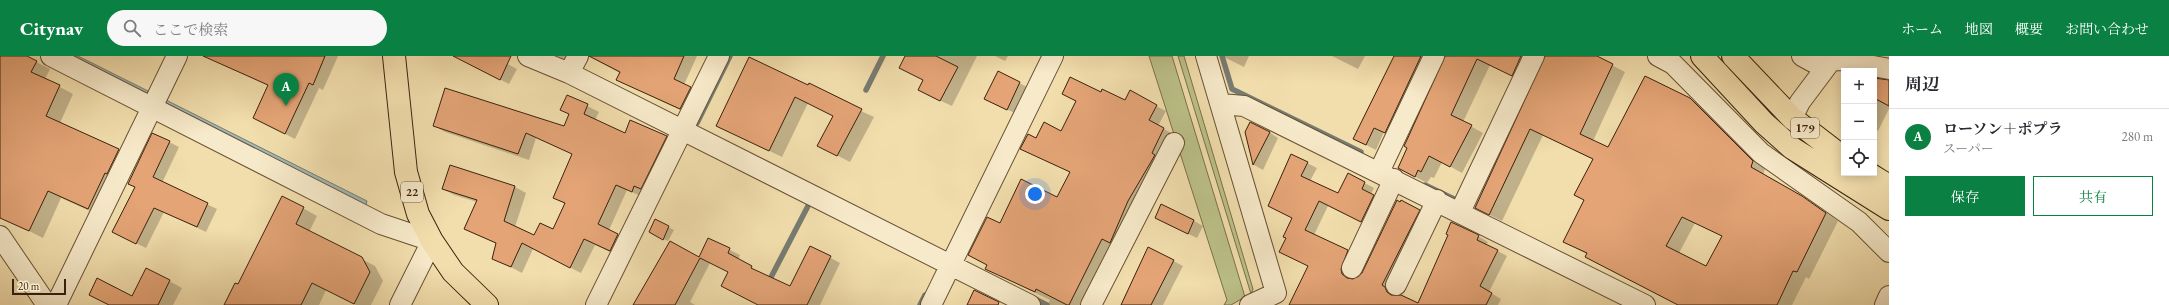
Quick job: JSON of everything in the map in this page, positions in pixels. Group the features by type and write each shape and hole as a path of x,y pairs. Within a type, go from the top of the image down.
{"main road":[{"name":"22","path":"394,56 406,172 418,214 432,241 453,272 487,305"},
{"name":"179","path":"1702,56 1764,123 1792,148 1889,209"},
{"name":"179","path":"1733,56 1792,118 1841,156"},
{"path":"1873,176 1889,186"}],"street":[{"path":"51,56 152,106 381,224 432,241 400,305"},
{"path":"56,305 177,56"},
{"path":"528,56 573,64 683,131 1030,305"},
{"path":"596,305 719,56"},
{"path":"931,305 1053,56"},
{"path":"1206,56 1278,299 1250,305"},
{"path":"1352,268 1386,176 1434,56"},
{"path":"1460,212 1534,56"},
{"path":"1658,56 1673,64 1761,153 1859,222 1889,252"},
{"path":"1802,56 1813,62 1830,62 1841,60 1889,69"},
{"path":"1792,118 1800,102 1830,62"},
{"path":"1221,104 1244,106 1437,200 1645,305"},
{"path":"1091,305 1174,143"},
{"path":"1396,285 1437,200"},
{"path":"0,236 47,305"},
{"path":"1885,305 1889,296"}],"green space":[{"path":"1149,56 1172,56 1245,297 1231,305 1224,305 1227,300"},
{"path":"1178,56 1184,56 1253,289 1251,294"}],"water":[{"path":"69,56 78,56 148,91 147,94"},
{"path":"166,100 367,201 366,205 164,104"}],"building":[{"path":"0,56 27,56 37,61 31,72 60,85 46,116 119,149 107,174 105,173 88,209 48,191 29,231 0,218"},
{"path":"203,56 325,56 313,85 309,83 285,134 253,118 268,85"},
{"path":"453,56 511,56 500,80"},
{"path":"589,56 684,56 674,79 691,87 680,109 616,80 620,72"},
{"path":"905,56 936,56 958,67 940,101 918,90 923,80 899,68"},
{"path":"1394,56 1421,56 1385,133 1374,128 1366,145 1353,139"},
{"path":"1445,56 1521,56 1512,76 1477,59 1451,115 1472,125 1450,167 1429,156 1421,172 1418,170 1415,177 1398,168 1407,148 1404,146"},
{"path":"1545,56 1597,56 1613,64 1580,134 1608,147 1645,76 1690,98 1753,161 1751,167 1802,196 1826,213 1797,272 1793,271 1777,305 1678,305 1585,257 1587,253 1563,242 1584,200 1574,195 1593,159 1530,129 1489,215 1475,208","holes":["1682,217 1722,236 1706,266 1666,246"]},
{"path":"749,57 808,85 809,83 862,109 837,156 817,146 833,116 795,97 769,151 716,126"},
{"path":"998,71 1020,82 1007,110 984,99"},
{"path":"1070,77 1101,92 1102,89 1125,100 1130,90 1157,105 1149,120 1164,128 1152,153 1155,155 1128,201 1110,243 1102,239 1069,305 1067,305 1036,289 1035,292 985,269 987,265 968,255 987,217 1000,223 1021,179 1057,197 1070,172 1020,149 1028,134 1036,138 1044,122 1061,131 1076,101 1062,94"},
{"path":"1877,78 1889,80 1889,106 1877,100"},
{"path":"445,88 564,126 569,114 560,110 567,95 588,104 584,114 625,133 630,120 667,136 641,189 634,186 632,192 616,185 598,224 618,234 610,251 584,239 570,268 522,243 511,267 492,259 496,243 464,229 477,200 442,189 450,165 515,186 504,221 534,235 540,223 553,229 565,203 553,198 572,154 526,133 518,154 433,126"},
{"path":"1250,122 1270,132 1253,165 1245,132"},
{"path":"152,133 170,141 153,177 208,203 197,227 154,208 136,244 112,232 135,187 128,184"},
{"path":"1291,154 1308,162 1301,176 1338,193 1348,173 1365,182 1362,189 1374,195 1361,222 1319,201 1305,230 1348,250 1341,269 1342,274 1347,278 1353,279 1362,273 1397,200 1400,202 1401,200 1420,210 1382,285 1385,287 1387,292 1391,295 1401,295 1418,303 1448,235 1446,234 1451,222 1479,235 1477,240 1498,250 1480,286 1492,293 1486,305 1289,305 1308,266 1279,252 1286,238 1283,237 1292,218 1268,206"},
{"path":"282,196 304,207 296,224 362,257 370,272 354,304 312,283 301,305 224,305 235,283 238,284"},
{"path":"1161,204 1194,220 1188,234 1155,218"},
{"path":"655,219 669,226 663,240 649,232"},
{"path":"708,238 730,248 728,253 752,266 751,268 790,286 810,246 831,256 807,305 758,305 721,286 728,272 700,258 675,305 633,305 670,241 699,257"},
{"path":"1148,247 1174,260 1151,305 1121,305"},
{"path":"146,268 170,280 158,305 109,305 89,295 97,278 132,296"},
{"path":"974,290 999,302 998,305 967,305"}],"waterway":[{"path":"697,123 730,56"},
{"path":"866,90 883,56"},
{"path":"1222,56 1232,89 1361,152"},
{"path":"1425,185 1454,199"},
{"path":"768,283 808,206"},
{"path":"920,305 925,295"},
{"path":"1033,298 1047,305"}],"place":[{"name":"ローソン＋ポプラ","path":"286,106"}]}
